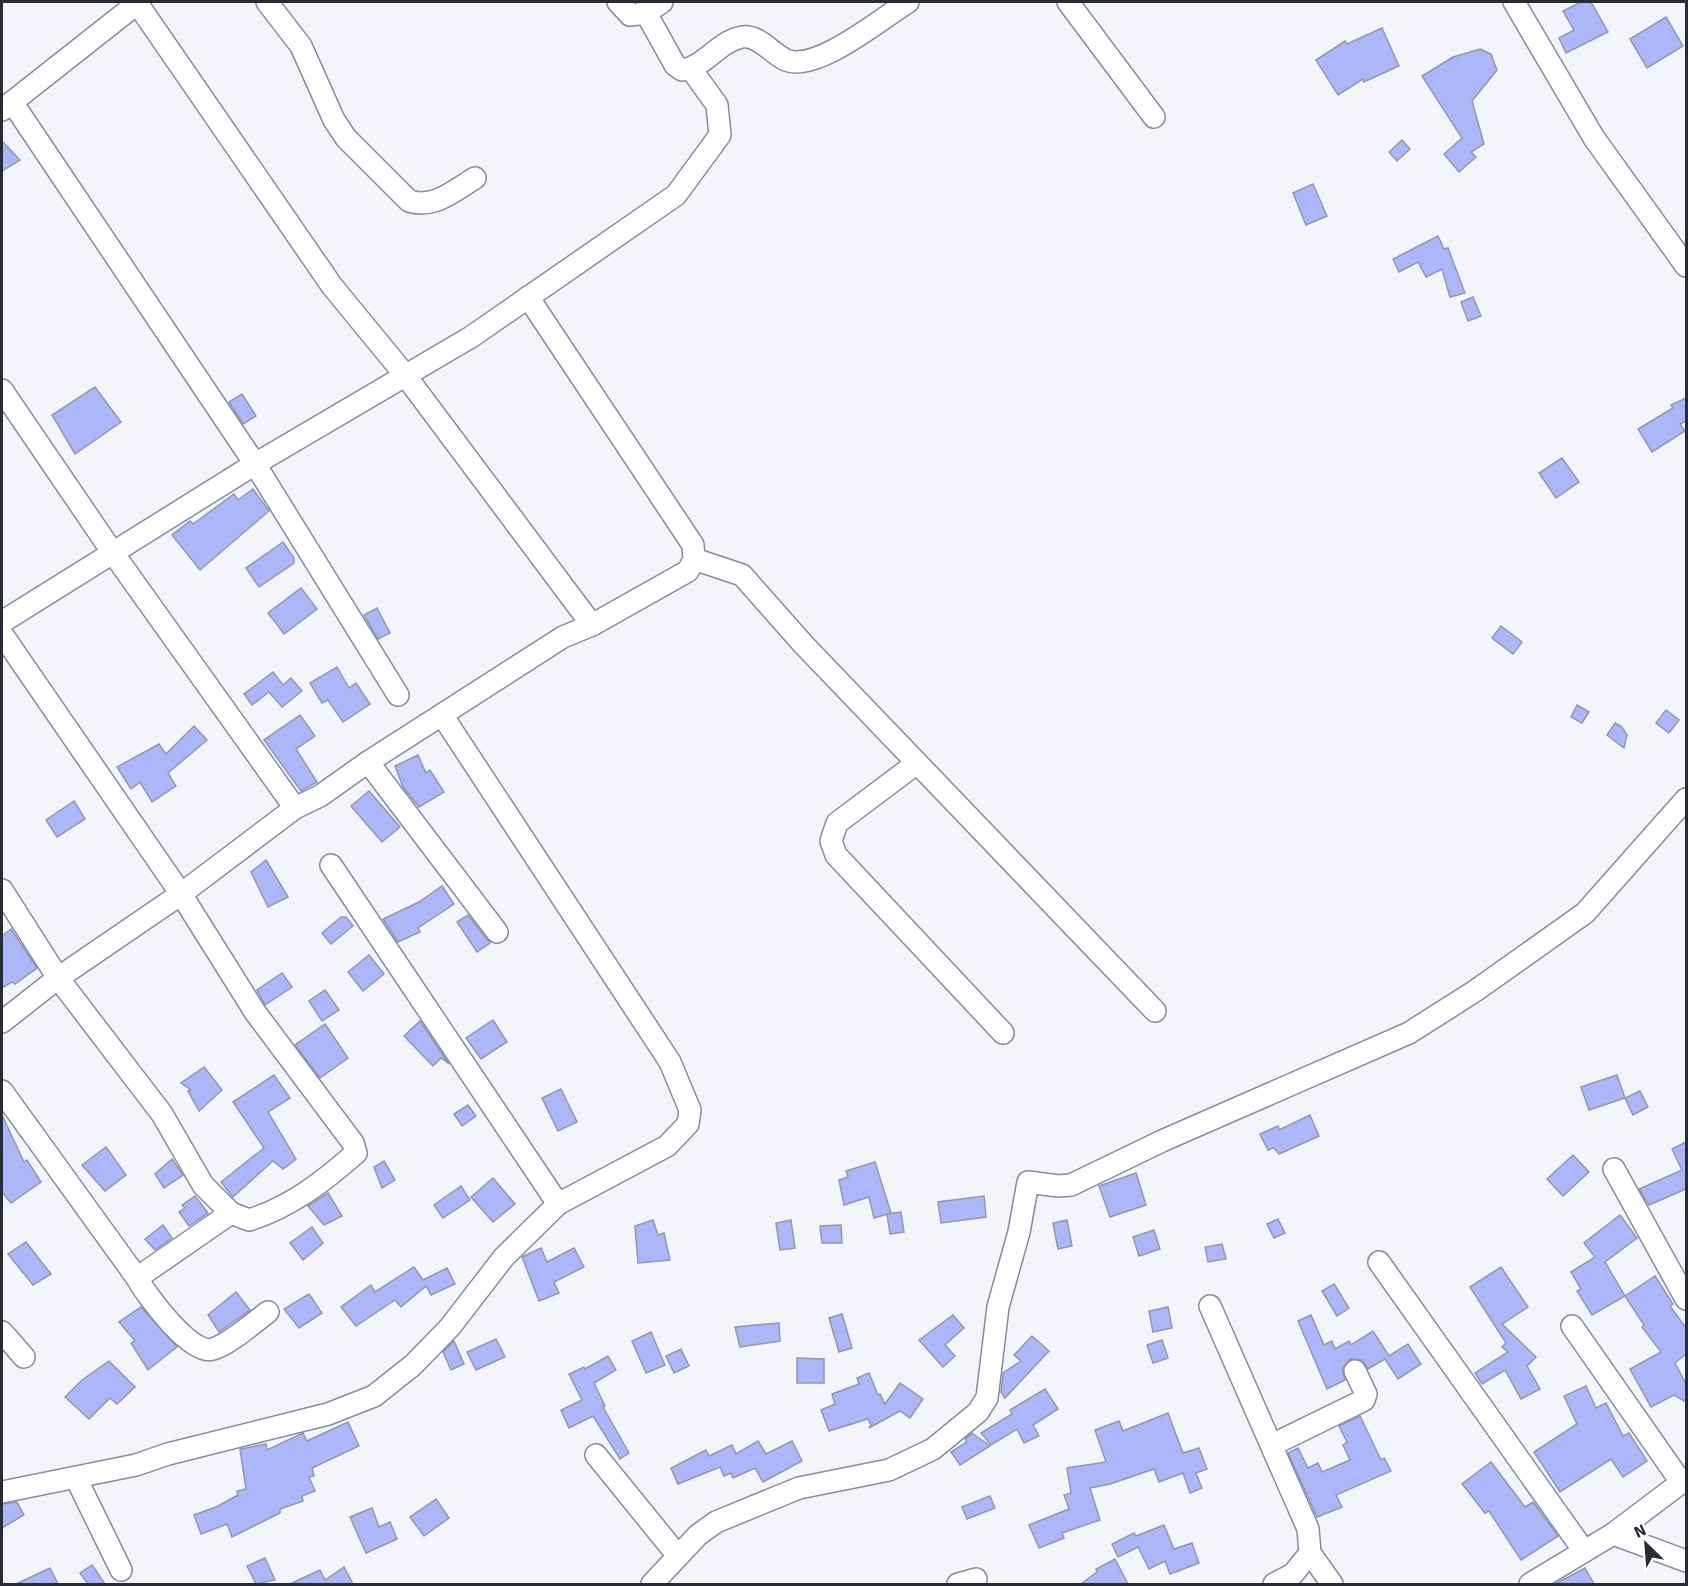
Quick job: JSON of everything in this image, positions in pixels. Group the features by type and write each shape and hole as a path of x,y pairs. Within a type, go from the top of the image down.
{"street":[{"path":"398,694 255,464 7,106 138,2 332,286 405,375 592,625"},
{"path":"267,2 305,55 334,120 346,138 409,201 421,205 434,202 475,178"},
{"path":"618,2 630,15 654,7 675,65 682,70 692,69 734,39 744,36 751,38 786,61 802,63 820,58 908,2"},
{"path":"1068,2 1154,117"},
{"path":"1514,2 1594,138 1686,266"},
{"path":"2,622 255,464 471,337 676,195 720,135 717,105 692,69"},
{"path":"2,1022 58,978 181,894 295,808 320,796 368,762 563,637 592,625 688,571 694,560 693,545 528,297"},
{"path":"2,390 112,553 295,808"},
{"path":"694,560 742,574 804,645 1155,1011"},
{"path":"2,634 181,894 255,1012 353,1143 356,1153 323,1182 272,1213 249,1220 231,1213 202,1185 162,1114 58,978 2,890"},
{"path":"2,1492 136,1465 168,1454 328,1414 374,1396 414,1365 450,1327 504,1257 558,1204 667,1146 688,1124 690,1110 670,1062 442,715"},
{"path":"368,762 497,932"},
{"path":"916,763 837,823 831,841 836,855 1003,1033"},
{"path":"652,1584 698,1535 716,1522 799,1488 889,1470 933,1449 978,1412 987,1398 998,1307 1019,1232 1028,1182 1058,1186 1071,1185 1162,1141 1408,1033 1475,991 1585,914 1686,799"},
{"path":"331,865 558,1204"},
{"path":"2,1091 137,1278 148,1299 163,1316 200,1348 207,1351 214,1349 268,1312"},
{"path":"1614,1169 1686,1299"},
{"path":"137,1278 231,1213"},
{"path":"1379,1262 1584,1551"},
{"path":"1210,1306 1308,1529 1310,1553 1332,1584"},
{"path":"1530,1584 1612,1534 1684,1480 1572,1326"},
{"path":"2,1332 24,1357"},
{"path":"1272,1445 1364,1400 1366,1394 1355,1371"},
{"path":"596,1455 678,1557"},
{"path":"76,1478 121,1570"},
{"path":"1612,1534 1686,1561"},
{"path":"1274,1584 1293,1574 1310,1553"}],"building":[{"path":"1581,2 1591,2 1608,32 1566,53 1559,38 1574,30 1563,11"},
{"path":"1666,17 1683,46 1647,68 1630,39"},
{"path":"1382,28 1399,66 1364,82 1363,79 1338,95 1316,60 1345,41 1347,44"},
{"path":"1480,49 1491,54 1497,70 1472,101 1484,144 1471,152 1476,157 1459,172 1444,154 1462,138 1422,76 1453,57"},
{"path":"1402,140 1410,149 1397,161 1389,152"},
{"path":"2,141 20,160 2,171"},
{"path":"1313,184 1327,216 1306,225 1293,193"},
{"path":"1438,236 1444,249 1448,248 1465,293 1450,297 1442,269 1426,277 1418,262 1399,272 1393,259"},
{"path":"1473,297 1481,316 1468,321 1461,302"},
{"path":"95,387 121,422 75,454 52,415"},
{"path":"242,394 256,416 243,424 229,402"},
{"path":"1686,398 1686,421 1680,424 1685,431 1652,452 1638,429 1673,408 1671,405"},
{"path":"1562,458 1579,482 1556,498 1539,473"},
{"path":"253,489 269,511 200,570 172,535 190,521 193,524 234,494 238,500"},
{"path":"283,542 294,558 294,563 259,587 246,568"},
{"path":"301,588 317,609 284,634 268,613"},
{"path":"377,608 390,633 378,639 364,615"},
{"path":"1501,626 1522,642 1513,654 1492,638"},
{"path":"337,667 349,688 356,683 370,704 343,722 328,700 322,703 310,683"},
{"path":"273,672 283,685 291,678 302,691 282,707 269,692 252,705 244,694"},
{"path":"1577,705 1589,712 1582,723 1571,717"},
{"path":"1666,710 1679,720 1669,733 1656,723"},
{"path":"300,715 315,736 296,749 317,782 301,791 264,740"},
{"path":"1615,723 1621,726 1627,735 1624,748 1607,735"},
{"path":"194,726 207,740 168,773 176,786 152,802 140,782 131,789 117,767 159,744 166,754"},
{"path":"418,755 426,773 430,770 444,792 419,807 403,787 395,766"},
{"path":"369,791 400,827 382,842 351,806"},
{"path":"74,801 85,819 57,837 46,820"},
{"path":"266,860 288,897 268,907 251,872"},
{"path":"442,886 454,904 418,928 420,932 398,942 383,919 419,902"},
{"path":"468,915 490,943 477,952 457,922"},
{"path":"341,917 346,917 353,926 331,944 322,933"},
{"path":"11,929 37,968 15,984 12,982 2,988 2,936"},
{"path":"369,955 384,974 363,991 348,972"},
{"path":"282,973 292,987 265,1005 257,990"},
{"path":"325,990 339,1010 322,1021 309,1001"},
{"path":"493,1020 507,1042 481,1059 466,1038"},
{"path":"420,1021 449,1064 441,1058 433,1066 404,1036"},
{"path":"325,1024 348,1058 320,1078 295,1045"},
{"path":"204,1067 222,1090 199,1111 188,1091 191,1090 181,1083"},
{"path":"274,1075 290,1098 268,1112 296,1159 283,1169 273,1161 233,1197 221,1182 264,1148 233,1102"},
{"path":"1617,1075 1625,1098 1589,1110 1581,1087"},
{"path":"561,1089 577,1122 558,1131 542,1098"},
{"path":"1640,1091 1648,1107 1633,1115 1625,1098"},
{"path":"468,1105 476,1116 462,1126 454,1114"},
{"path":"2,1115 24,1162 27,1160 41,1182 11,1203 2,1192"},
{"path":"1310,1115 1319,1136 1279,1154 1274,1148 1268,1150 1260,1134 1278,1126 1279,1130"},
{"path":"1686,1142 1686,1189 1649,1205 1639,1189 1682,1170 1672,1149"},
{"path":"106,1147 126,1175 105,1191 82,1165"},
{"path":"1573,1155 1589,1172 1563,1196 1547,1179"},
{"path":"172,1159 183,1175 164,1188 155,1174"},
{"path":"384,1161 395,1180 382,1188 374,1167"},
{"path":"875,1162 891,1213 874,1218 869,1197 844,1205 839,1180 848,1177 846,1171"},
{"path":"1136,1173 1146,1205 1110,1217 1099,1186"},
{"path":"493,1178 515,1204 493,1222 471,1197"},
{"path":"461,1186 470,1200 443,1218 434,1205"},
{"path":"328,1193 342,1216 324,1225 308,1206"},
{"path":"195,1196 208,1213 189,1226 179,1212 185,1208 182,1205"},
{"path":"984,1196 986,1217 941,1223 938,1202"},
{"path":"901,1212 904,1232 890,1234 887,1214"},
{"path":"1620,1215 1637,1238 1605,1262 1625,1296 1592,1315 1577,1291 1581,1289 1571,1272 1595,1257 1584,1243"},
{"path":"1278,1219 1285,1233 1274,1238 1267,1224"},
{"path":"653,1220 658,1235 664,1233 670,1260 638,1263 635,1226"},
{"path":"791,1220 795,1248 780,1250 776,1223"},
{"path":"1067,1220 1072,1246 1058,1249 1053,1223"},
{"path":"163,1225 172,1238 155,1250 145,1239"},
{"path":"841,1225 842,1243 822,1243 820,1226"},
{"path":"312,1227 323,1243 303,1260 290,1243"},
{"path":"1154,1230 1160,1249 1139,1256 1133,1237"},
{"path":"26,1242 51,1274 33,1285 8,1254"},
{"path":"1222,1244 1226,1259 1208,1262 1205,1247"},
{"path":"541,1248 547,1262 574,1248 584,1267 554,1282 559,1293 539,1301 522,1257"},
{"path":"414,1267 423,1280 447,1268 455,1284 431,1295 426,1286 401,1307 395,1300 356,1326 341,1307 371,1285 375,1292"},
{"path":"1501,1267 1528,1307 1502,1324 1536,1357 1527,1366 1540,1389 1521,1399 1505,1370 1482,1384 1475,1373 1508,1352 1502,1347 1506,1343 1470,1287"},
{"path":"1655,1276 1673,1304 1670,1306 1686,1328 1686,1354 1675,1363 1686,1384 1686,1402 1674,1395 1651,1407 1630,1369 1661,1352 1642,1327 1644,1325 1625,1296"},
{"path":"1334,1284 1349,1308 1337,1316 1322,1291"},
{"path":"236,1292 250,1310 219,1332 208,1315"},
{"path":"309,1294 322,1313 299,1328 284,1309"},
{"path":"141,1307 177,1347 148,1370 131,1343 135,1341 119,1322"},
{"path":"1168,1307 1172,1328 1153,1332 1149,1311"},
{"path":"842,1314 852,1348 839,1352 829,1318"},
{"path":"953,1315 964,1328 945,1345 955,1356 943,1367 919,1340"},
{"path":"1311,1315 1324,1345 1332,1341 1335,1349 1349,1341 1351,1345 1373,1331 1389,1356 1408,1344 1421,1364 1398,1379 1385,1359 1368,1369 1362,1360 1350,1359 1342,1369 1345,1380 1327,1389 1298,1321"},
{"path":"779,1323 780,1341 740,1347 735,1327"},
{"path":"651,1332 665,1365 646,1373 632,1341"},
{"path":"1032,1336 1049,1351 1005,1398 1001,1392 1003,1373 1021,1361 1014,1355"},
{"path":"496,1339 505,1357 476,1370 467,1352"},
{"path":"1162,1340 1168,1358 1153,1363 1147,1345"},
{"path":"454,1341 464,1364 451,1370 443,1352"},
{"path":"681,1349 689,1366 674,1373 666,1356"},
{"path":"608,1356 616,1370 594,1383 605,1406 603,1407 629,1453 620,1459 593,1416 569,1428 561,1410 582,1400 569,1374 584,1367 585,1369"},
{"path":"797,1358 824,1359 824,1383 797,1383"},
{"path":"109,1361 135,1387 117,1404 110,1398 89,1419 65,1397 82,1380"},
{"path":"869,1373 878,1395 880,1394 885,1404 900,1383 923,1399 910,1418 900,1411 869,1428 871,1425 868,1419 829,1431 821,1410 835,1404 832,1394 859,1384 857,1378"},
{"path":"1586,1386 1596,1408 1606,1403 1623,1436 1629,1433 1647,1461 1623,1477 1611,1459 1560,1492 1534,1452 1577,1424 1564,1396"},
{"path":"1045,1389 1058,1409 1033,1425 1039,1436 1024,1443 1017,1429 991,1445 981,1433 1012,1414 1010,1410"},
{"path":"1168,1413 1183,1453 1199,1448 1207,1469 1196,1473 1202,1488 1190,1493 1183,1473 1159,1482 1154,1469 1110,1484 1090,1488 1100,1520 1062,1533 1064,1538 1039,1548 1029,1525 1069,1509 1064,1495 1071,1493 1067,1468 1106,1462 1095,1430 1119,1421 1123,1431"},
{"path":"1360,1416 1381,1460 1384,1458 1391,1471 1336,1495 1342,1507 1317,1517 1288,1453 1298,1448 1308,1468 1318,1463 1322,1472 1350,1460 1343,1445 1347,1442 1339,1426"},
{"path":"348,1422 359,1446 312,1468 314,1476 309,1477 315,1491 302,1496 303,1501 280,1509 280,1513 232,1537 227,1524 201,1534 194,1515 216,1507 238,1495 237,1491 246,1489 240,1449 266,1444 267,1450 303,1433 307,1441"},
{"path":"972,1433 990,1446 960,1465 951,1452 967,1442 965,1439"},
{"path":"758,1441 766,1454 792,1441 802,1461 763,1482 755,1468 733,1478 731,1473 724,1476 720,1467 678,1484 671,1468 706,1450 709,1456 732,1445 736,1454"},
{"path":"1491,1462 1525,1507 1533,1502 1558,1536 1521,1560 1489,1511 1485,1513 1462,1484"},
{"path":"990,1496 995,1508 967,1519 962,1507"},
{"path":"436,1499 449,1518 424,1536 410,1517"},
{"path":"17,1502 24,1515 2,1528 2,1504"},
{"path":"372,1508 379,1527 390,1522 397,1539 366,1553 350,1517"},
{"path":"1164,1525 1174,1549 1192,1543 1199,1563 1170,1574 1165,1561 1149,1569 1138,1547 1118,1557 1112,1544 1134,1533 1136,1536"},
{"path":"265,1558 275,1580 256,1584 247,1566"},
{"path":"1115,1559 1128,1584 1081,1584 1097,1572 1096,1569"},
{"path":"92,1565 105,1584 88,1584 80,1573"},
{"path":"344,1567 353,1584 290,1584 320,1570 325,1580"},
{"path":"50,1568 58,1584 16,1584"},
{"path":"1585,1568 1594,1584 1555,1584"}]}
